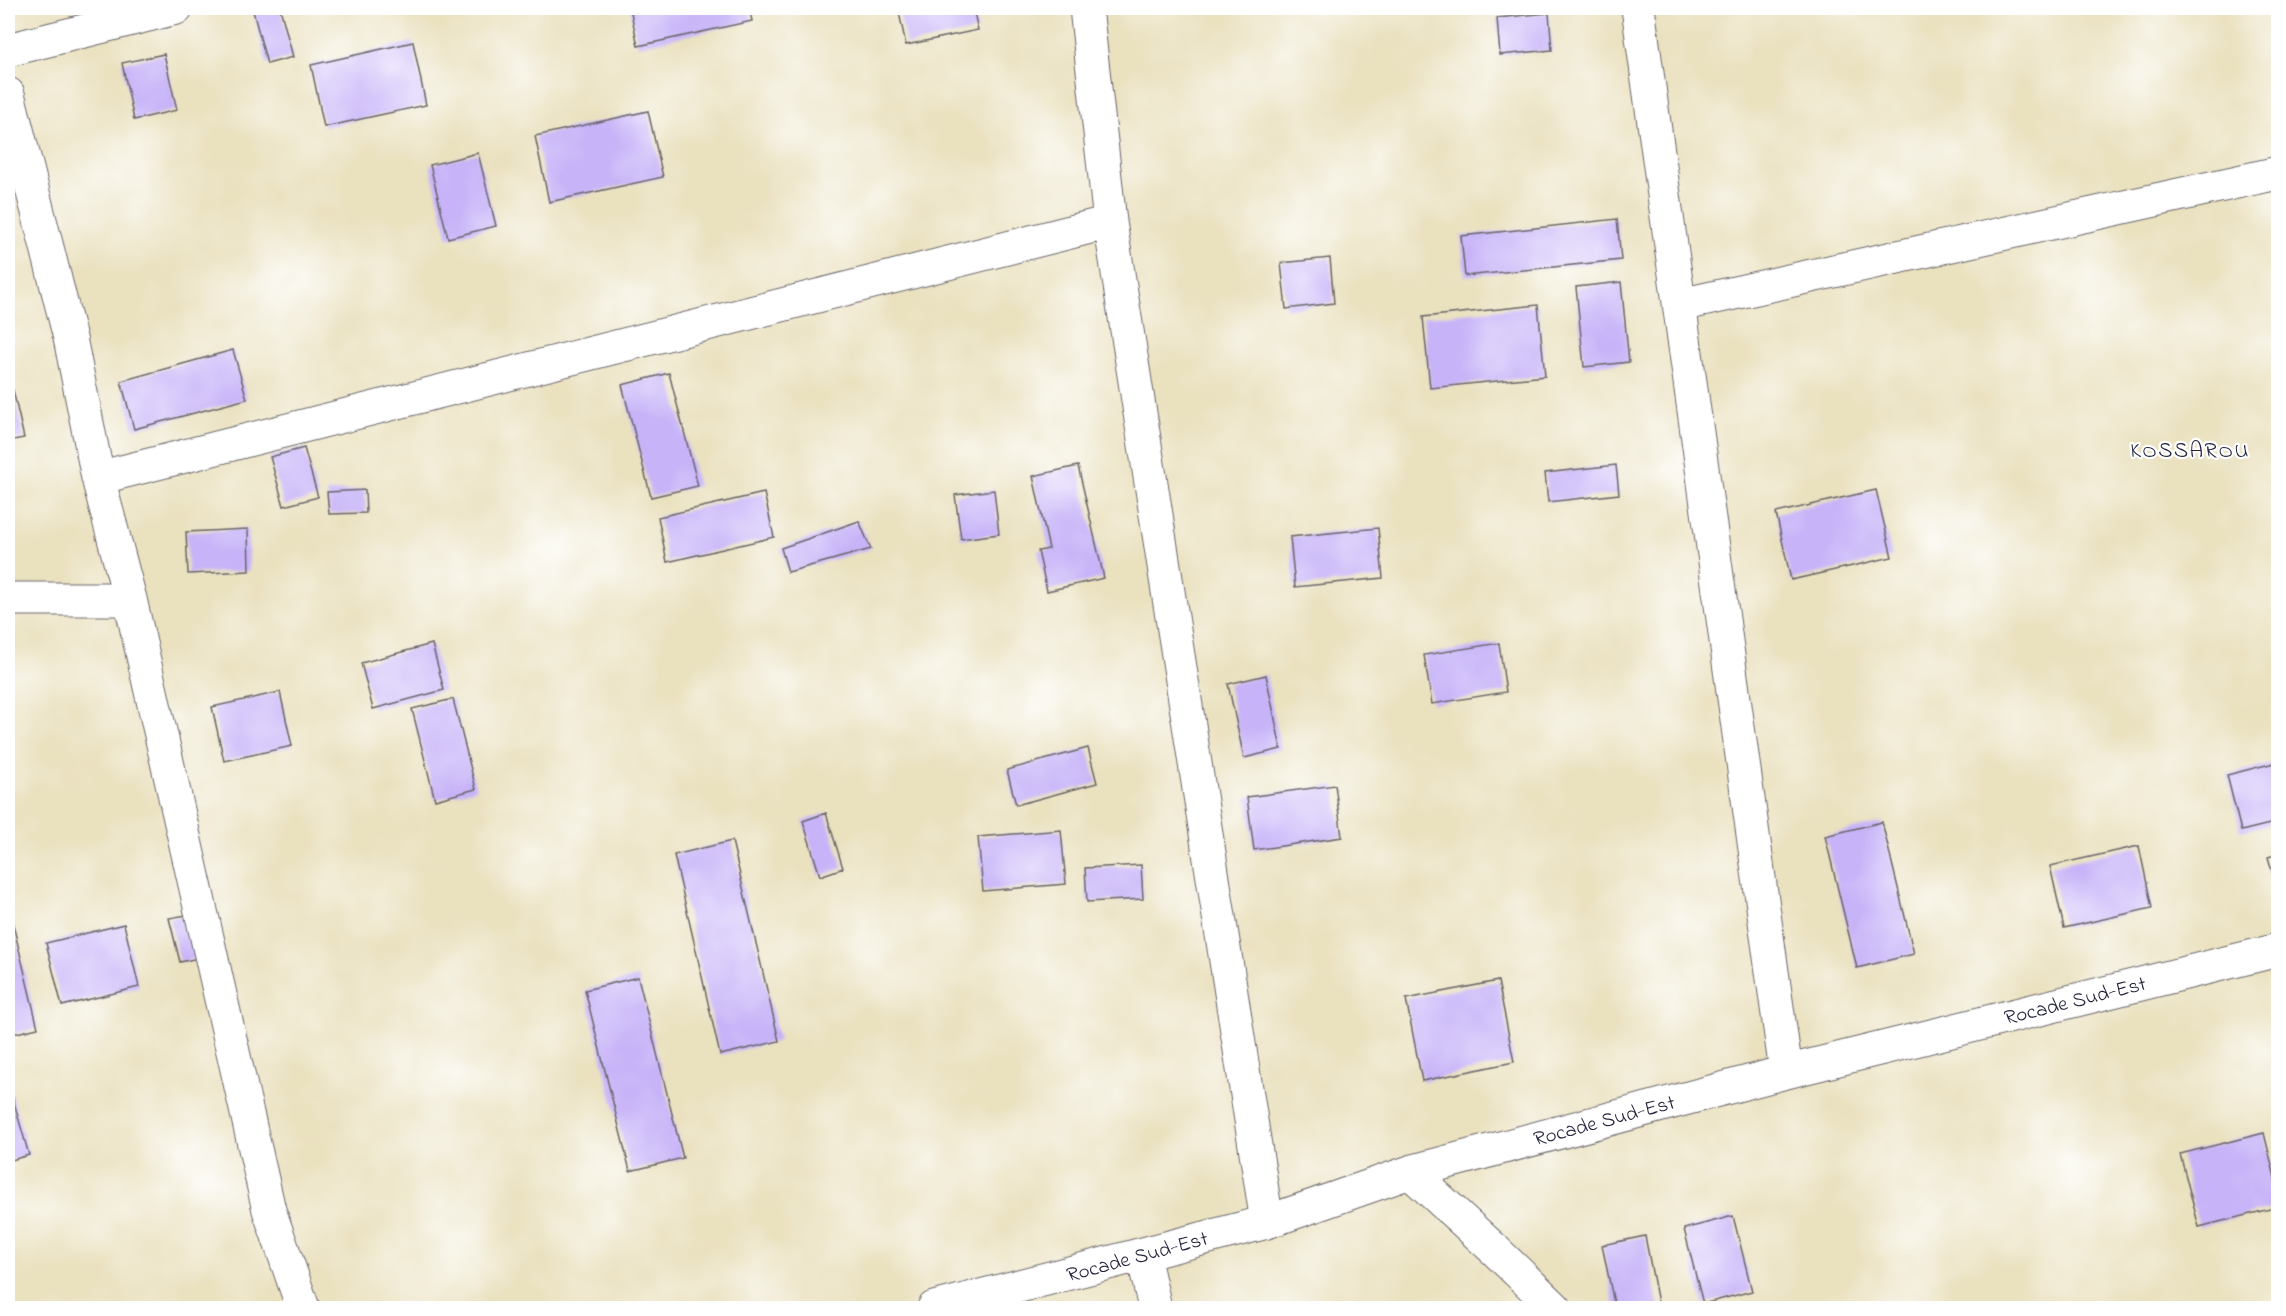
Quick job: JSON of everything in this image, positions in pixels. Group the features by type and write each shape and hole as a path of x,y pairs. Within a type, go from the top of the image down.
{"street":[{"path":"8,50 176,8"},
{"path":"1086,8 1110,222 1267,1222"},
{"path":"1638,8 1786,1072"},
{"path":"8,94 70,338 98,478 130,599 269,1210 303,1308"},
{"path":"1680,305 2278,173"},
{"path":"98,478 1110,222"},
{"path":"8,598 130,599"},
{"name":"Rocade Sud-Est","path":"934,1308 1267,1222 1410,1172 1786,1072 2278,950"},
{"path":"1410,1172 1555,1308"},
{"path":"1143,1255 1155,1308"}],"building":[{"path":"280,8 293,57 267,64 253,11"},
{"path":"630,8 749,8 752,21 638,46"},
{"path":"898,8 973,8 978,30 906,45"},
{"path":"1549,13 1552,50 1500,55 1497,18"},
{"path":"413,42 426,105 324,127 311,65"},
{"path":"164,54 177,110 134,120 122,63"},
{"path":"648,111 663,177 549,202 535,136"},
{"path":"478,153 496,226 448,238 430,165"},
{"path":"1617,219 1621,260 1465,276 1461,236"},
{"path":"1330,258 1334,303 1286,309 1281,263"},
{"path":"1621,282 1629,362 1584,367 1576,287"},
{"path":"1538,305 1545,376 1430,388 1423,317"},
{"path":"233,350 247,399 134,429 121,381"},
{"path":"669,373 698,486 651,497 622,385"},
{"path":"13,390 24,438 8,441 8,391"},
{"path":"304,448 318,497 284,506 270,457"},
{"path":"1616,465 1619,494 1548,502 1545,473"},
{"path":"1078,466 1104,578 1047,591 1038,551 1049,549 1033,476"},
{"path":"365,490 366,513 329,514 327,492"},
{"path":"994,490 999,534 961,539 955,495"},
{"path":"1876,490 1892,557 1791,580 1776,513"},
{"path":"764,493 774,537 667,562 658,517"},
{"path":"859,521 871,549 788,572 781,548"},
{"path":"1378,528 1383,578 1295,587 1290,537"},
{"path":"248,529 249,571 188,574 186,532"},
{"path":"1499,643 1506,692 1432,704 1424,655"},
{"path":"432,644 444,690 373,709 361,663"},
{"path":"1266,675 1281,749 1244,758 1228,684"},
{"path":"280,692 292,746 224,761 212,707"},
{"path":"453,699 476,789 435,800 412,709"},
{"path":"1088,748 1097,783 1016,805 1007,770"},
{"path":"2278,762 2278,822 2241,831 2227,775"},
{"path":"1335,785 1342,837 1254,850 1247,797"},
{"path":"826,813 843,868 820,876 803,821"},
{"path":"1882,822 1914,954 1857,968 1825,836"},
{"path":"1061,830 1066,884 983,891 978,837"},
{"path":"732,841 779,1041 720,1055 674,855"},
{"path":"2139,846 2152,908 2064,928 2050,866"},
{"path":"2278,854 2278,893 2268,857"},
{"path":"1141,865 1143,899 1087,902 1085,868"},
{"path":"192,914 203,957 180,962 169,918"},
{"path":"11,916 38,1028 8,1035 8,917"},
{"path":"124,924 139,987 62,1006 46,943"},
{"path":"638,977 683,1158 630,1171 585,990"},
{"path":"1498,981 1514,1062 1422,1081 1406,999"},
{"path":"8,1082 29,1155 8,1161"},
{"path":"2264,1133 2278,1190 2278,1207 2199,1227 2180,1154"},
{"path":"1733,1216 1752,1291 1703,1304 1684,1229"},
{"path":"1645,1236 1659,1308 1615,1308 1602,1245"}],"district":[{"name":"KOSSAROU","path":"2190,449"}]}
